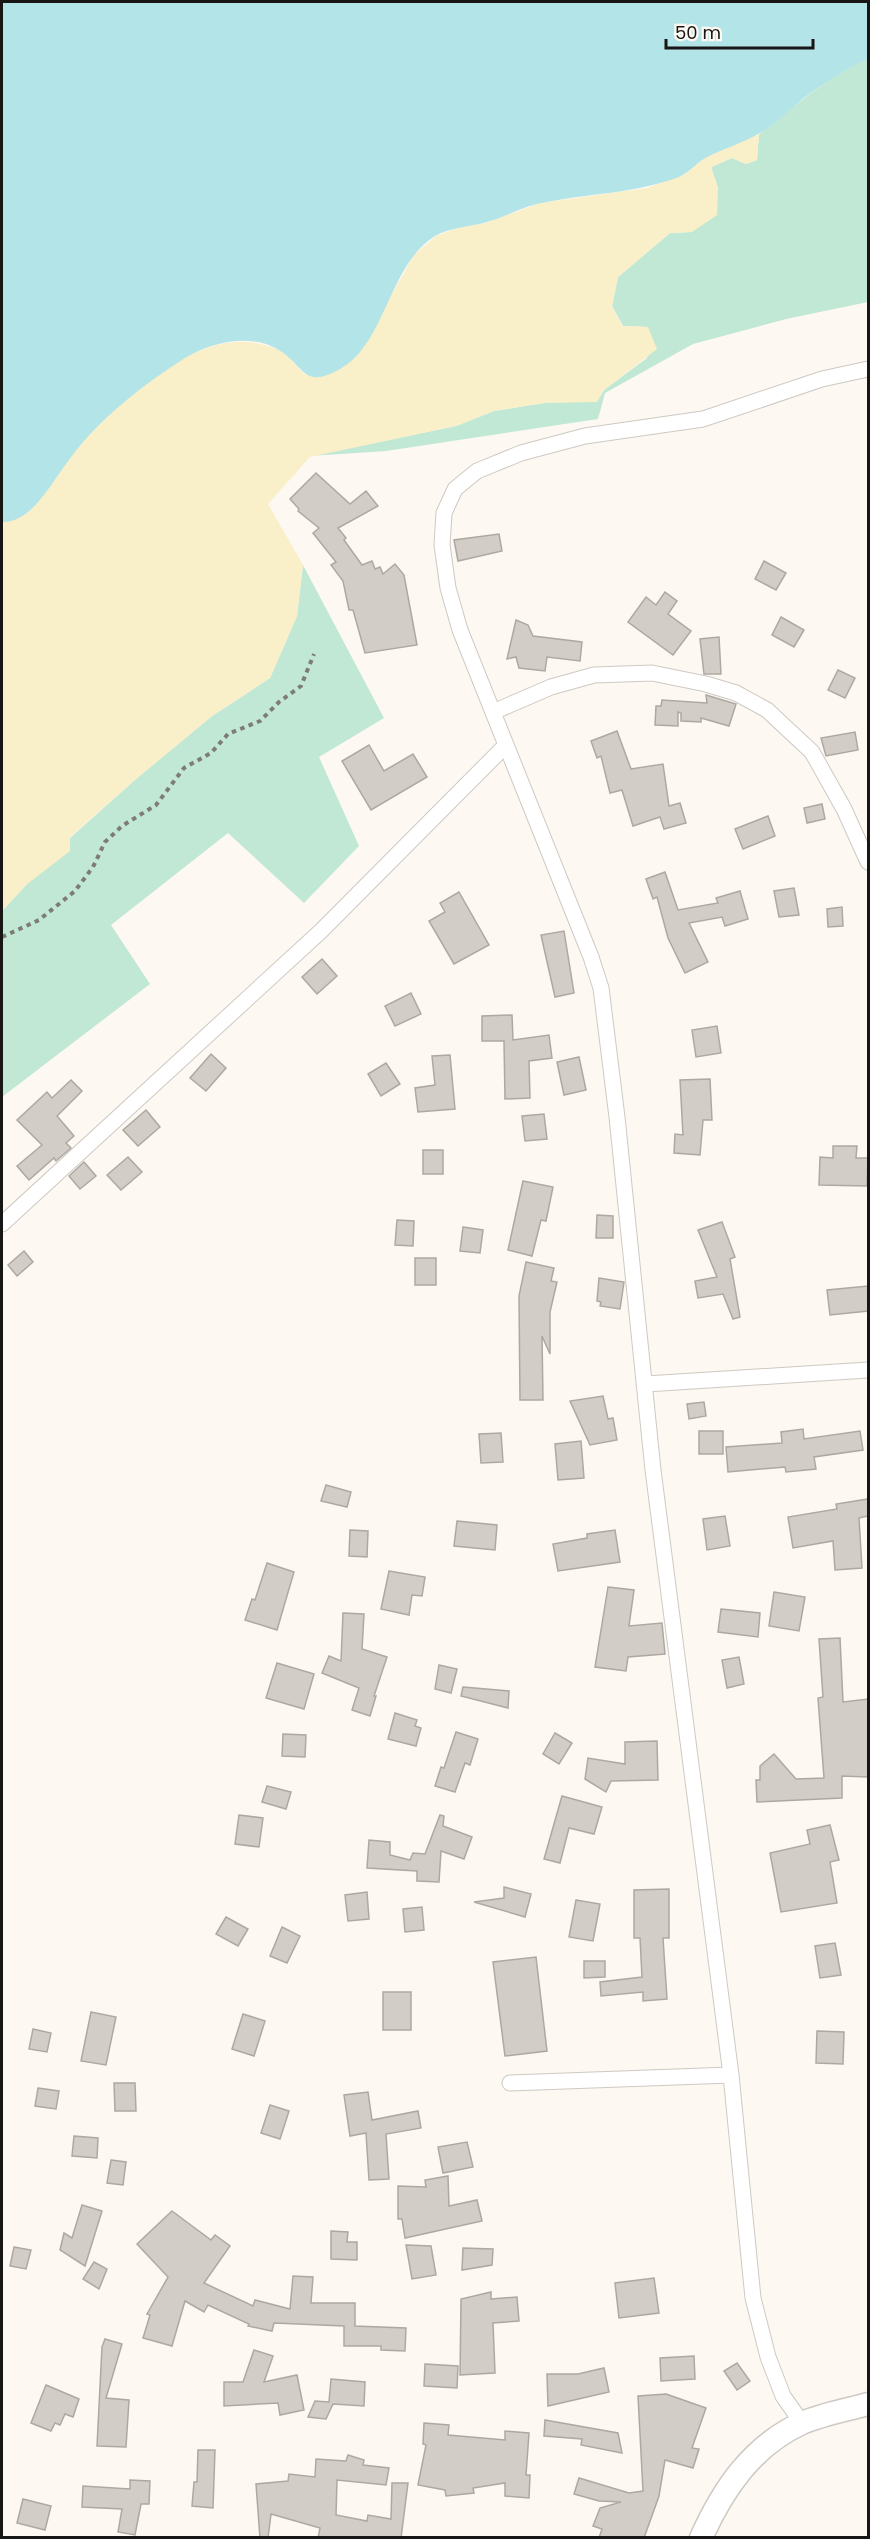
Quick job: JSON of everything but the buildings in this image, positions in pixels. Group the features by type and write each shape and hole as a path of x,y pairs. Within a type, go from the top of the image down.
{"main road":[{"path":"701,2538 734,2477 760,2450 802,2423 868,2404"}],"street":[{"path":"802,2423 783,2396 768,2357 753,2298 731,2075 653,1470 646,1384 601,988 591,957 460,630 448,588 442,545 444,513 455,489 477,471 521,453 585,436 703,419 822,379 868,369"},
{"path":"493,712 551,687 594,675 652,673 706,684 736,693 767,710 812,752 844,809 868,862"},
{"path":"2,1224 321,931 505,746"},
{"path":"646,1384 868,1370"},
{"path":"510,2084 731,2075"}],"path":[{"path":"2,937 39,920 75,891 93,867 105,842 122,826 156,805 184,768 211,753 228,734 260,721 279,702 302,686 314,654"}],"green space":[{"path":"868,59 868,302 786,319 693,344 605,393 598,419 386,451 310,456 456,426 494,411 544,403 597,401 604,390 647,358 648,327 623,326 612,306 618,277 670,233 692,232 718,188 711,167 732,158 746,164 757,160 759,134 825,83"},
{"path":"303,565 384,718 319,757 359,846 304,903 228,833 111,925 150,984 2,1097 2,911 70,838 136,779 212,716 270,678 297,616"}],"sand":[{"path":"759,134 757,160 746,164 732,158 711,167 718,188 717,215 692,232 670,233 618,277 612,306 622,326 648,327 657,349 604,390 597,402 544,403 494,411 456,426 310,457 268,504 303,565 297,616 270,678 212,716 136,779 70,837 70,851 26,885 2,911 2,522 14,520 25,514 46,492 80,445 116,408 139,388 188,356 213,346 239,342 264,345 282,351 304,374 356,357 414,255 436,236 460,227 486,223 540,203 647,188 683,175 706,157"}],"water":[{"path":"2,2 868,2 868,59 819,87 764,130 705,158 679,177 645,187 535,204 494,220 435,236 407,265 378,324 355,358 328,375 312,377 282,352 259,342 220,344 195,352 152,381 105,419 78,448 31,510 12,521 2,522"}]}
